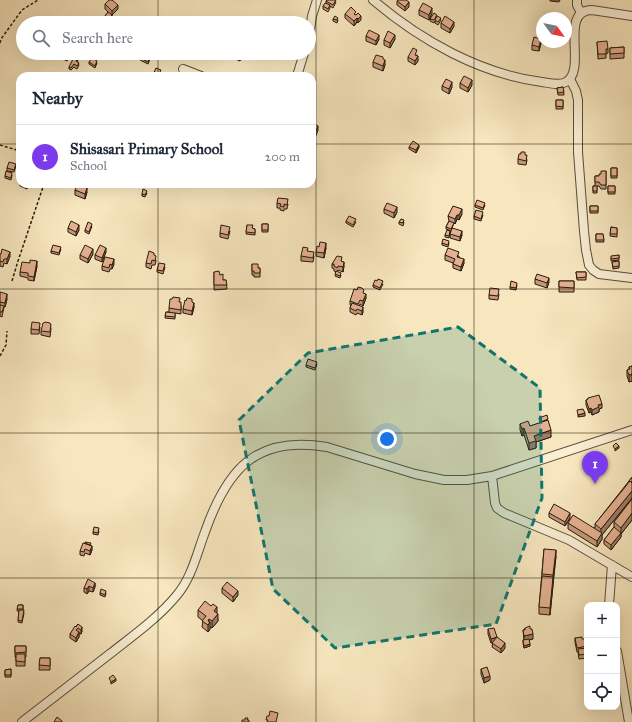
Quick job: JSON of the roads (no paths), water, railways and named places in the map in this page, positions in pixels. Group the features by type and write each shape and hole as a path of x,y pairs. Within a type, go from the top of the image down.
{"street":[{"path":"312,16 317,0"},
{"path":"373,0 393,16 424,37 478,64 511,76 561,84 570,79 574,67 575,26 578,16 581,13 592,10 632,16"},
{"path":"577,0 577,5 581,13"},
{"path":"298,72 302,60"},
{"path":"183,69 191,72"},
{"path":"570,79 576,91 578,100 578,152 584,231 589,266 600,274 632,278"},
{"path":"22,722 152,621 177,595 190,574 205,531 225,488 237,471 256,456 282,446 294,444 316,445 429,477 444,480 467,480 492,476 632,430"},
{"path":"492,476 497,508 504,513 570,540 632,577"},
{"path":"609,602 612,565"},
{"path":"620,669 629,722"}],"place":[{"name":"Shisasari Primary School","path":"595,484"}]}
